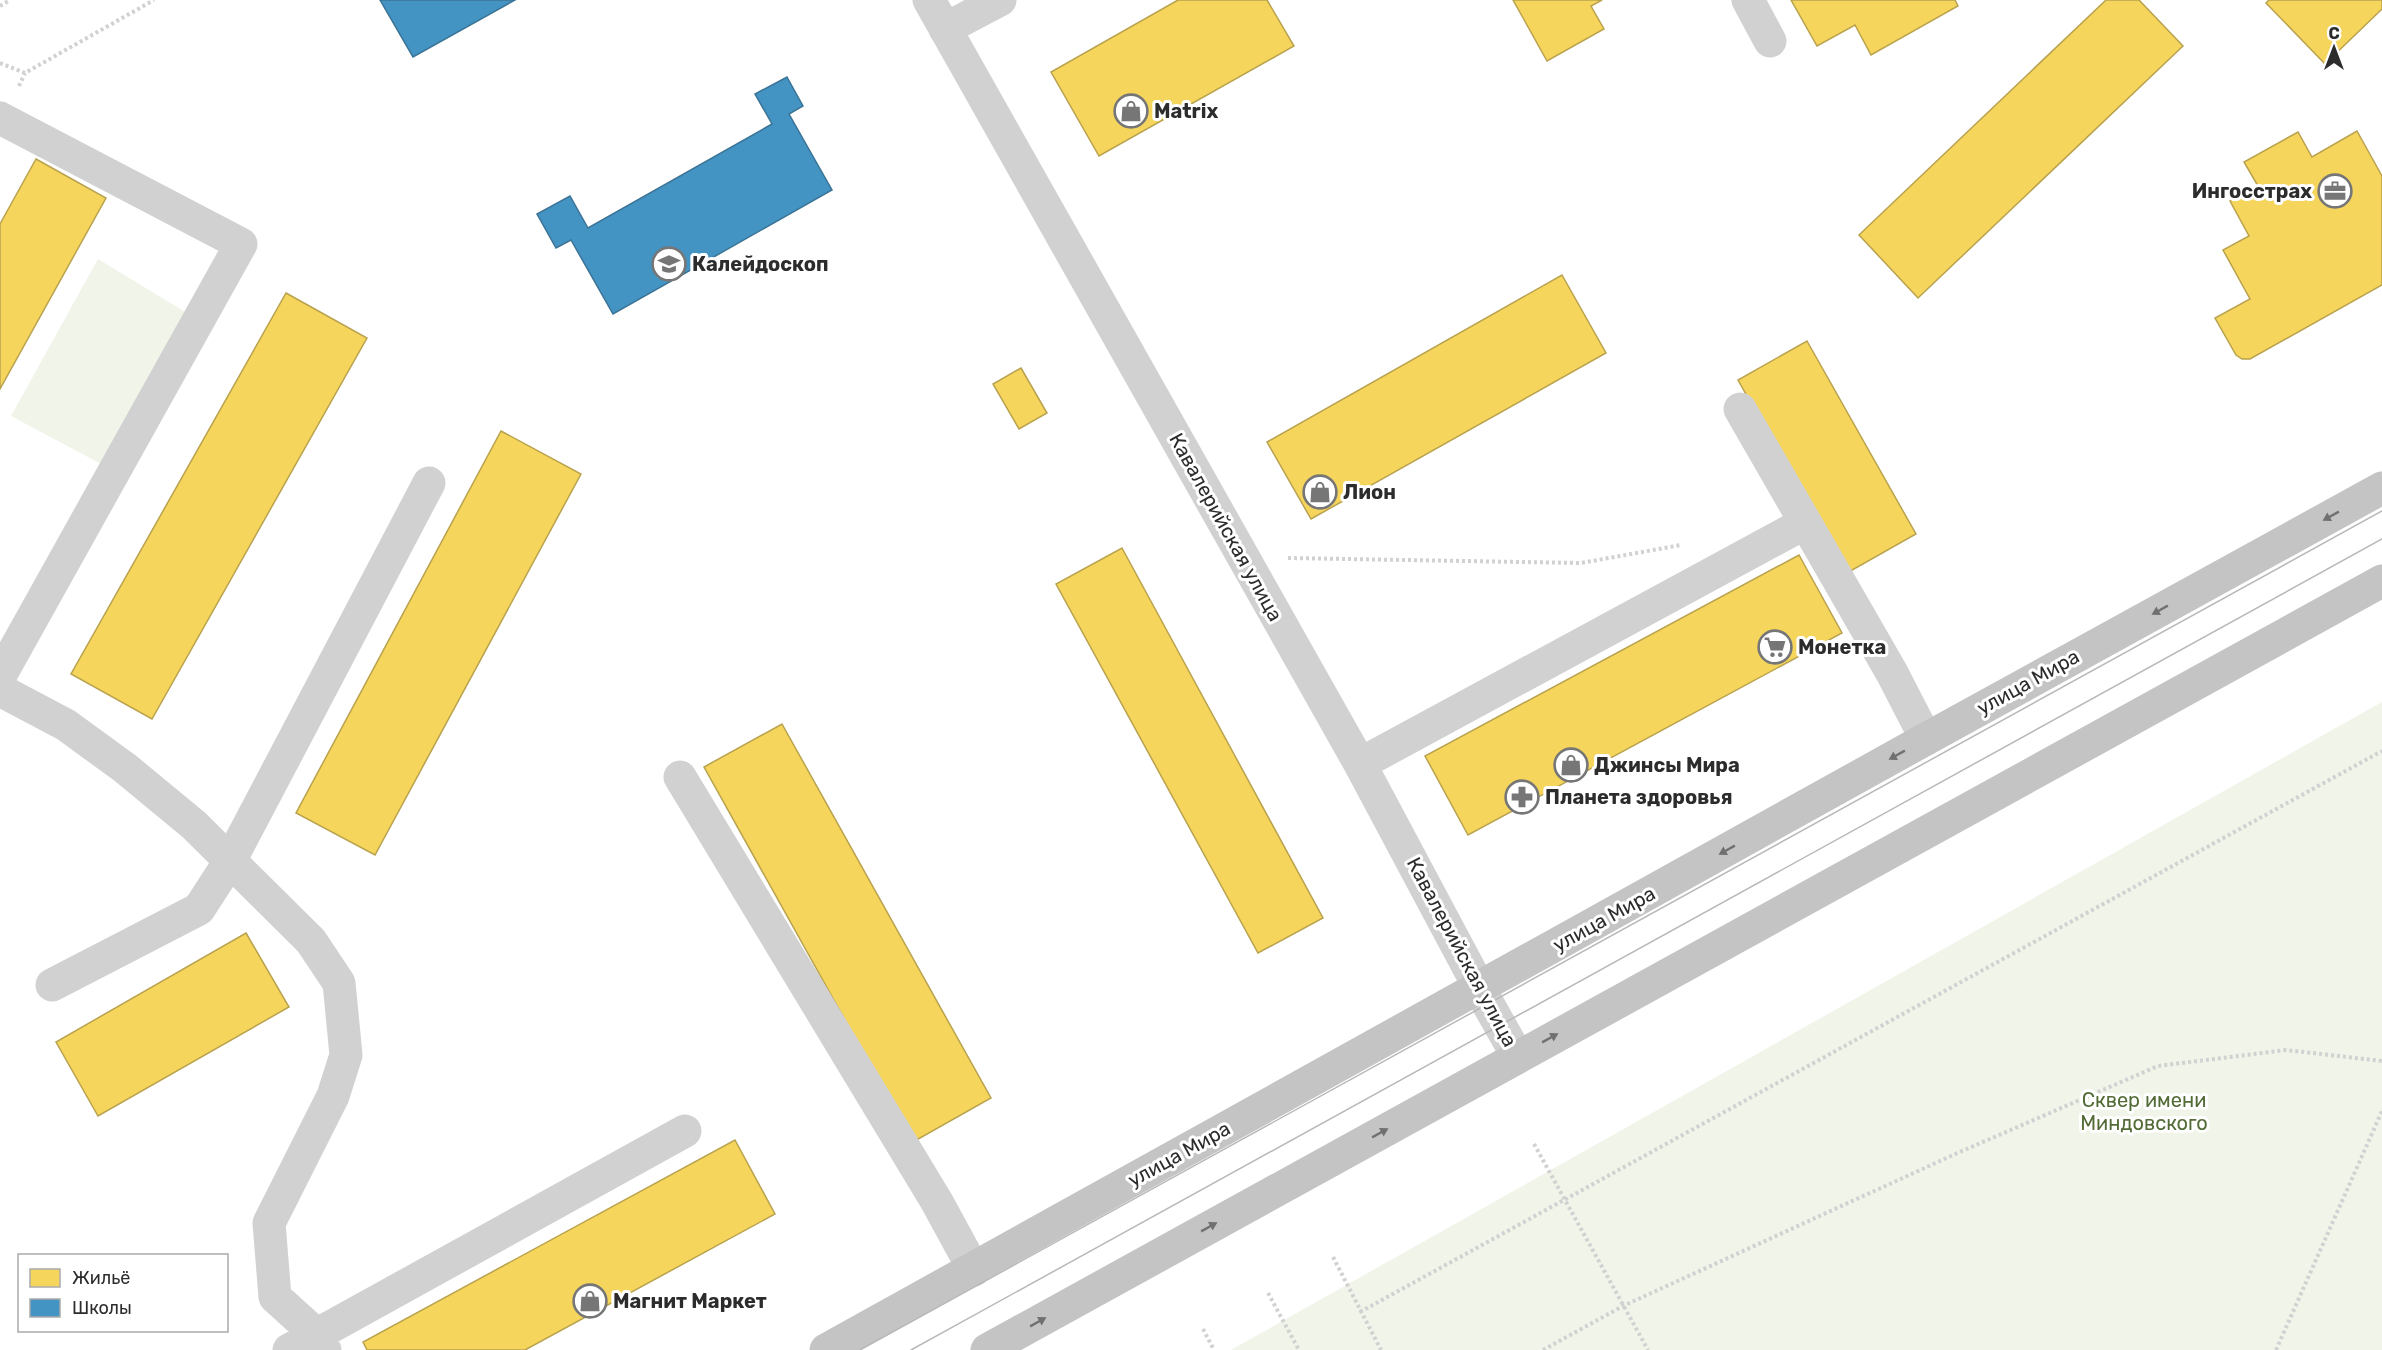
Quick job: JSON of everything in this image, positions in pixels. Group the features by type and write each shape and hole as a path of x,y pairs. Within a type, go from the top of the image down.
{"main road":[{"name":"улица Мира","path":"826,1350 974,1270 1926,738 2382,488"},
{"path":"987,1350 2382,581"}],"street":[{"name":"Кавалерийская улица","path":"929,0 1360,764 1518,1057"},
{"path":"945,29 1000,0"},
{"path":"1748,0 1770,41"},
{"path":"0,118 241,244 0,676"},
{"path":"1740,409 1892,673 1926,738"},
{"path":"52,985 199,909 230,861 429,483"},
{"path":"1360,764 1805,523"},
{"path":"0,690 66,725 125,768 194,825 311,941 339,983 346,1055 333,1096 269,1223 275,1297 321,1342"},
{"path":"680,777 937,1202 974,1270"},
{"path":"288,1350 321,1342 685,1131"}],"path":[{"path":"0,6 10,0"},
{"path":"0,63 25,73 154,0"},
{"path":"1279,558 1581,563 1687,544"},
{"path":"1360,1312 2382,751"},
{"path":"1543,1350 1623,1306 1953,1155 2158,1066 2286,1050 2382,1061"},
{"path":"2276,1350 2382,1111"},
{"path":"1534,1144 1648,1350"},
{"path":"1333,1257 1381,1350"},
{"path":"1268,1293 1299,1350"},
{"path":"1203,1329 1214,1350"}],"green space":[{"path":"98,259 187,313 103,465 11,416"},
{"name":"Сквер имени Миндовского","path":"2382,702 2382,1350 1231,1350"}],"building: Жильё":[{"path":"1178,0 1267,0 1294,46 1099,156 1051,72"},
{"path":"1513,0 1602,0 1591,6 1604,29 1547,61"},
{"path":"1791,0 1955,0 1958,6 1871,55 1855,25 1817,46"},
{"path":"2106,0 2139,0 2183,46 1918,298 1859,235"},
{"path":"2269,0 2382,0 2382,9 2325,64 2266,3"},
{"path":"2357,131 2382,176 2382,285 2250,359 2242,359 2236,355 2215,318 2250,299 2223,250 2249,236 2230,201 2258,186 2244,162 2298,132 2312,157"},
{"path":"36,159 106,198 0,389 0,224"},
{"path":"1562,275 1606,353 1311,519 1267,442"},
{"path":"286,293 367,338 152,719 71,674"},
{"path":"1807,341 1916,534 1847,573 1738,380"},
{"path":"1021,368 1047,413 1019,429 993,384"},
{"path":"501,431 581,474 375,855 296,813"},
{"path":"1122,548 1323,918 1258,953 1056,584"},
{"path":"1799,555 1842,633 1468,835 1425,756"},
{"path":"782,724 991,1098 913,1142 704,767"},
{"path":"246,933 289,1007 98,1116 56,1042"},
{"path":"735,1140 775,1214 525,1350 367,1350 363,1342"}],"building: Школы":[{"path":"380,0 515,0 413,57"},
{"path":"787,77 803,106 789,114 832,190 613,314 571,240 556,248 537,214 570,196 588,228 772,124 755,94"}],"tram line":[{"path":"860,1350 2382,511"},
{"path":"911,1350 2382,539"}],"place":[{"name":"Matrix","path":"1131,111"},
{"name":"Ингосстрах","path":"2335,191"},
{"name":"Калейдоскоп","path":"669,264"},
{"name":"Лион","path":"1320,492"},
{"name":"Монетка","path":"1775,647"},
{"name":"Джинсы Мира","path":"1571,765"},
{"name":"Планета здоровья","path":"1522,797"},
{"name":"Магнит Маркет","path":"590,1301"}]}
